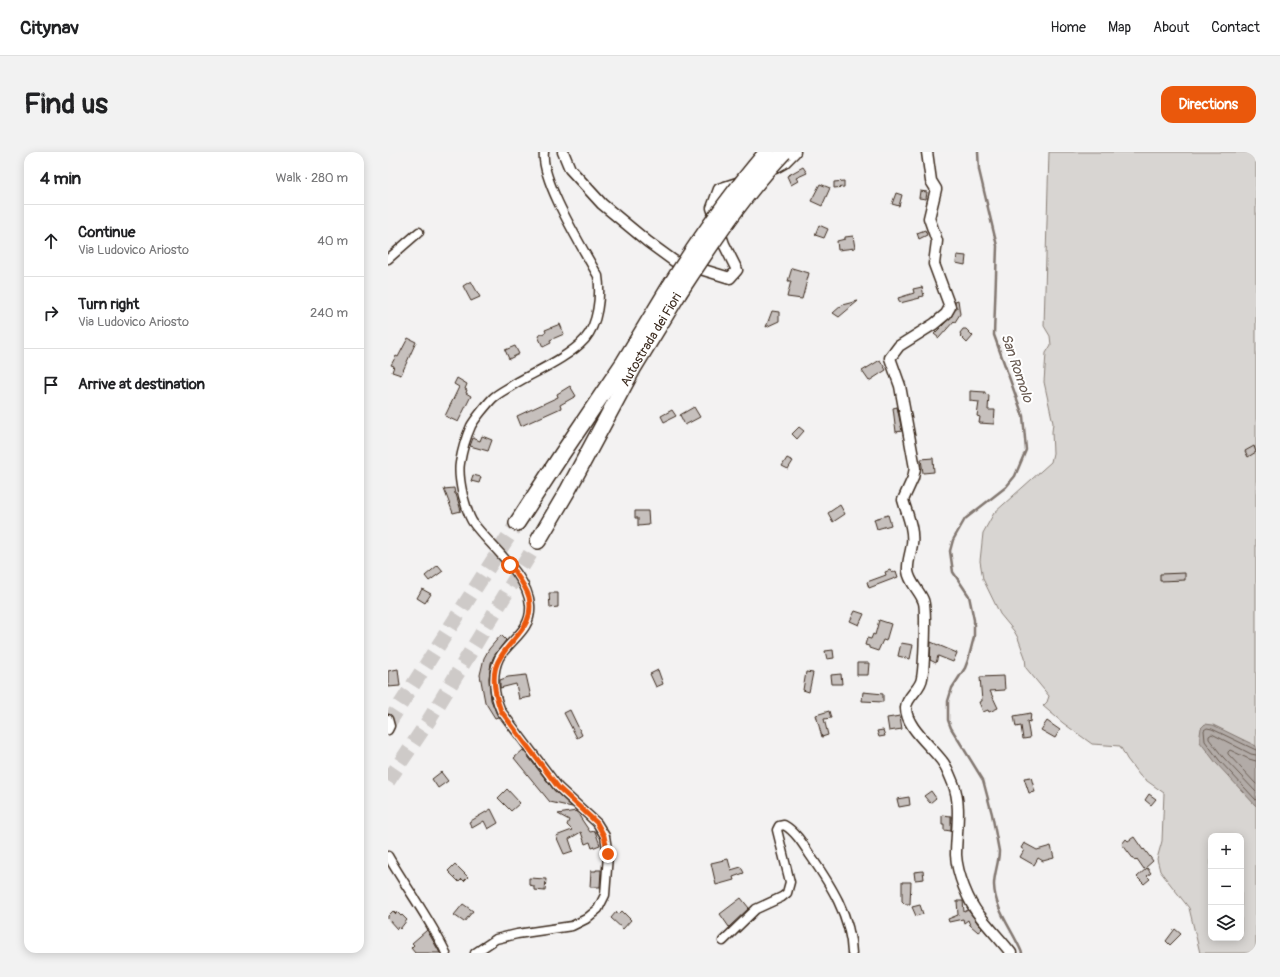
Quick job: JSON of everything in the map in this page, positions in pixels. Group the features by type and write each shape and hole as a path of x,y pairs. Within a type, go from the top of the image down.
{"highway":[{"name":"Autostrada dei Fiori","path":"538,541 580,468 711,223 736,189 767,152"},
{"name":"Autostrada dei Fiori","path":"517,523 624,362 675,290 714,240 744,198 784,152"}],"street":[{"path":"475,953 496,939 517,934 572,926 586,919 598,909 606,895 608,876 608,854 604,836 597,823 558,787 501,711 496,698 495,670 500,658 521,632 528,620 530,607 529,595 510,565 473,523 460,486 459,465 471,425 494,397 571,352 585,339 593,324 598,306 600,288 598,276 555,196 543,157 544,152"},
{"path":"563,152 570,168 602,204 648,242 674,260 730,278 737,270 724,244 712,208 720,189 768,172 784,163 794,152"},
{"path":"927,152 931,181 936,189 929,218 937,241 934,264 950,307 946,314 934,324 899,346 890,358 900,386 914,468 913,478 903,500 910,522 912,542 908,573 911,581 924,601 925,639 922,680 907,702 907,716 915,730 943,763 954,784 958,811 956,856 963,886 979,915 1011,953"},
{"path":"388,259 419,232"},
{"path":"388,719 390,726 388,730"},
{"path":"723,941 756,909 782,897 787,893 790,882 777,830 779,826 784,825 792,831 805,847 830,884 838,900 848,929 852,953"},
{"path":"388,856 420,905 446,953"}],"shaded area":[{"path":"1049,152 1256,152 1256,953 1200,953 1189,908 1160,871 1157,859 1162,841 1164,793 1140,776 1127,759 1120,746 1092,744 1043,706 1047,702 1049,696 1026,668 1025,657 1018,638 1000,614 983,579 980,561 983,533 994,513 1051,462 1053,453 1053,423 1044,382 1046,353 1051,345 1050,336 1044,326"}],"water":[{"path":"1205,724 1213,725 1256,746 1256,806 1216,763 1200,742 1201,728"}],"building":[{"path":"803,167 807,173 796,178 798,181 791,185 787,176"},
{"path":"844,181 844,187 834,188 834,182"},
{"path":"820,184 830,188 822,206 811,201"},
{"path":"920,191 927,192 926,199 919,198"},
{"path":"896,193 902,195 899,206 892,204"},
{"path":"819,225 828,229 824,238 815,235"},
{"path":"925,230 927,235 919,239 917,233"},
{"path":"853,236 855,248 838,250 837,241 845,239 845,237"},
{"path":"957,255 966,256 965,265 956,263"},
{"path":"792,268 809,273 802,299 787,297 791,281 788,281"},
{"path":"471,281 480,297 471,301 463,286"},
{"path":"922,287 924,296 900,303 898,298 914,293 913,289"},
{"path":"958,300 960,314 955,322 954,321 939,338 934,334 951,317 956,308 955,301"},
{"path":"858,301 839,317 833,313 842,305"},
{"path":"772,311 779,312 779,321 766,327"},
{"path":"560,324 564,334 550,340 551,343 543,347 538,336 546,332 545,330"},
{"path":"963,329 966,329 973,336 967,343 960,336"},
{"path":"408,338 416,342 401,375 392,372 394,366 391,365 396,356 398,357"},
{"path":"515,346 519,354 509,359 505,350"},
{"path":"880,360 886,370 869,381 862,371"},
{"path":"457,378 467,384 465,389 467,390 466,393 471,396 458,422 445,416 459,387 454,384"},
{"path":"570,386 576,396 560,405 561,408 521,426 517,416 558,397 557,394"},
{"path":"970,391 985,392 985,394 989,395 988,410 995,410 994,424 979,423 980,417 977,416 979,402 970,401"},
{"path":"694,407 700,417 685,425 680,415"},
{"path":"897,407 902,431 896,432 893,408"},
{"path":"672,410 676,416 664,422 661,416"},
{"path":"799,427 804,431 797,439 792,434"},
{"path":"482,436 492,440 488,451 470,446 473,438 480,441"},
{"path":"1254,446 1256,452 1248,457 1245,451"},
{"path":"787,458 793,461 788,469 782,466"},
{"path":"933,458 934,472 923,473 921,459"},
{"path":"473,475 481,477 479,483 471,481"},
{"path":"454,488 461,511 453,513 444,489"},
{"path":"840,505 845,514 833,522 828,513"},
{"path":"635,511 648,511 649,525 638,526 638,518 635,518"},
{"path":"888,515 891,525 877,529 874,519"},
{"path":"438,565 443,571 429,581 425,576"},
{"path":"890,570 892,573 896,571 898,577 869,588 867,582 886,575 885,572"},
{"path":"1185,573 1185,580 1160,581 1160,574"},
{"path":"422,589 431,594 425,603 417,598"},
{"path":"549,593 558,593 558,607 550,608"},
{"path":"855,611 864,614 859,625 850,621"},
{"path":"879,620 891,624 886,641 883,640 878,651 865,645 867,638 871,639 873,634 875,635"},
{"path":"501,635 506,640 494,656 491,663 489,678 491,700 498,717 495,718 485,702 480,675 484,658 489,649"},
{"path":"931,642 957,653 953,662 938,656 936,663 930,660"},
{"path":"901,643 913,645 910,659 898,656"},
{"path":"833,650 834,658 827,659 825,651"},
{"path":"857,663 869,663 868,675 857,675"},
{"path":"398,669 400,686 388,687 388,671"},
{"path":"658,670 663,684 656,687 650,674"},
{"path":"806,672 813,673 809,692 803,690"},
{"path":"841,674 842,684 832,684 831,675"},
{"path":"526,675 531,697 519,699 516,684 500,688 500,680 508,677"},
{"path":"1004,676 1005,690 990,691 998,708 989,712 988,710 983,712 979,702 982,701 980,677"},
{"path":"863,692 883,694 883,702 862,701"},
{"path":"570,710 582,735 577,738 564,713"},
{"path":"829,711 831,718 824,719 828,735 822,737 816,715"},
{"path":"1031,713 1030,722 1027,721 1030,738 1023,739 1021,726 1016,727 1014,716"},
{"path":"900,716 902,729 889,731 887,718"},
{"path":"1047,721 1060,730 1055,738 1041,730"},
{"path":"883,730 885,736 879,737 877,731"},
{"path":"523,750 554,790 572,807 550,802 514,758"},
{"path":"441,772 448,781 438,788 432,779"},
{"path":"1031,777 1035,792 1029,793 1024,778"},
{"path":"507,789 520,803 511,811 498,798"},
{"path":"931,791 936,798 930,803 924,796"},
{"path":"1149,794 1156,799 1151,805 1145,800"},
{"path":"909,797 910,805 899,807 897,799"},
{"path":"491,809 498,823 488,829 484,821 472,828 469,822"},
{"path":"576,811 590,832 595,831 600,845 592,848 590,842 585,844 581,832 569,839 573,851 564,854 556,836 572,830 567,825 569,820 558,814"},
{"path":"942,815 951,816 951,831 944,830"},
{"path":"1134,837 1153,861 1144,869 1137,859 1135,861 1122,844 1126,839 1128,841"},
{"path":"1024,843 1037,850 1051,846 1054,858 1043,861 1038,858 1034,865 1020,857 1024,850 1021,848"},
{"path":"728,859 731,870 741,867 744,873 733,877 734,880 716,885 711,863"},
{"path":"455,864 468,877 464,881 462,879 459,882 448,871"},
{"path":"1147,868 1151,873 1147,876 1150,879 1144,884 1137,877"},
{"path":"601,870 600,887 590,887 591,871"},
{"path":"923,871 924,879 915,880 914,872"},
{"path":"529,878 546,879 545,891 534,890 534,886 529,885"},
{"path":"902,882 911,882 910,904 905,904 902,901"},
{"path":"741,898 749,908 729,927 720,914"},
{"path":"957,901 963,901 964,912 968,910 982,929 978,932 970,925 968,920 964,923 963,919 949,922 948,919 958,915"},
{"path":"463,904 473,911 464,922 454,915"},
{"path":"920,905 923,914 916,916 912,907"},
{"path":"393,911 396,914 397,912 401,916 402,915 407,920 400,929 398,927 397,929 388,919 388,916"},
{"path":"622,911 631,920 623,929 611,918 616,912 619,914"},
{"path":"1175,929 1181,934 1170,945 1166,941"},
{"path":"427,930 440,953 415,953 411,948 414,945 412,943"}],"waterway":[{"name":"San Romolo","path":"978,152 979,170 997,246 994,335 1023,416 1026,450 1015,476 1006,487 965,519 953,540 950,551 953,572 969,596 974,620 974,637 965,668 952,688 948,701 948,720 951,728 983,780 992,814 999,851 994,881 995,894 1001,912 1022,953"}],"tunnel":[{"path":"388,724 517,523"},
{"path":"388,781 429,720 538,541"}],"route":[{"path":"510,565 529,595 530,607 528,620 521,632 500,658 495,670 496,698 501,711 558,787 597,823 604,836 608,854"}]}
